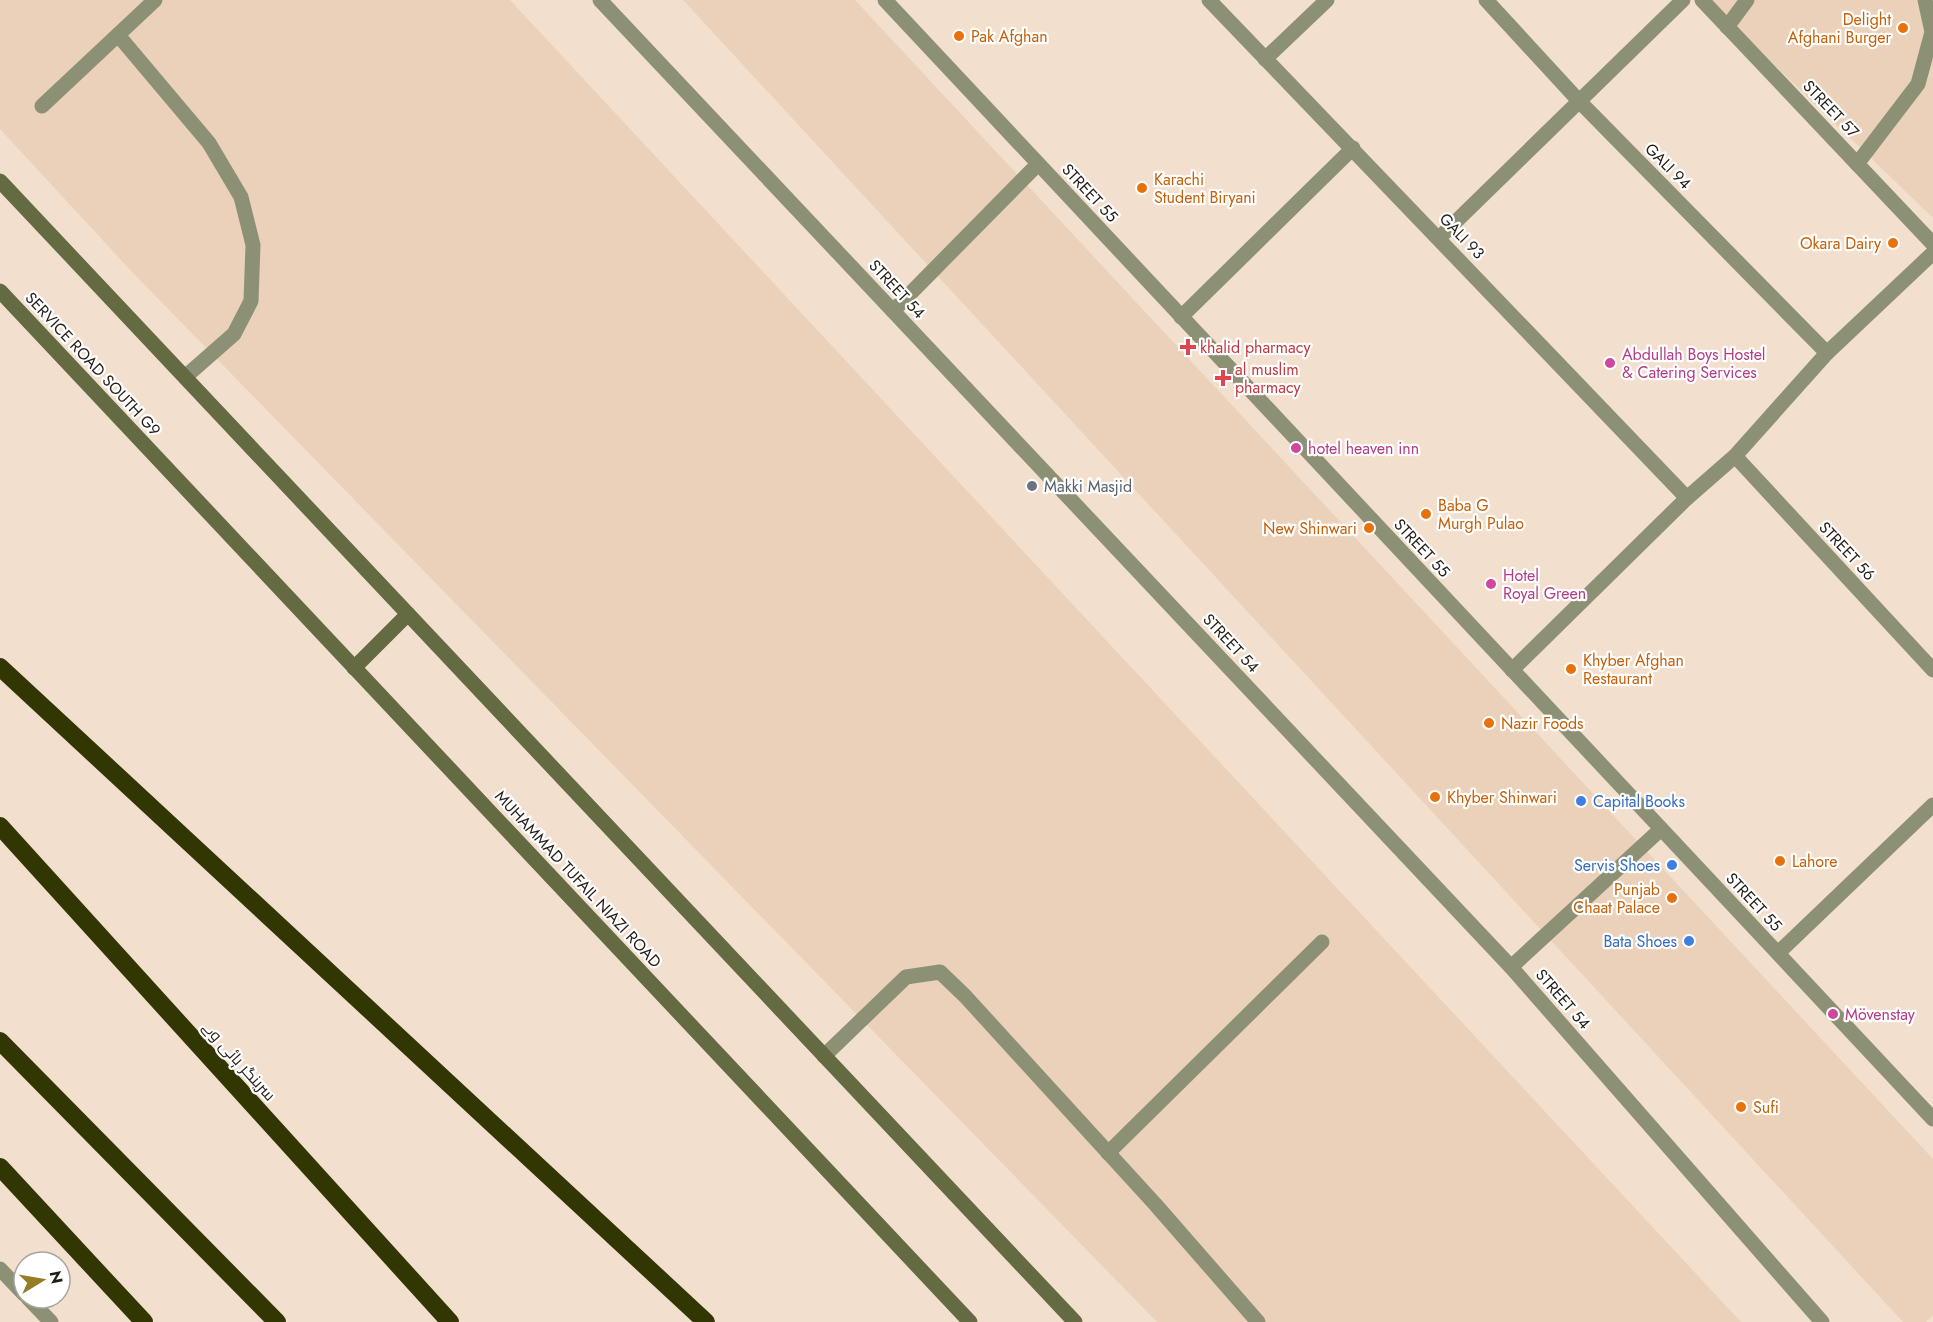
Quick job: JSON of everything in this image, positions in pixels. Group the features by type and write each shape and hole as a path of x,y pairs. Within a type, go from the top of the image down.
{"highway":[{"path":"0,667 706,1322"},
{"name":"سرینگر ہائی وے","path":"0,826 450,1322"},
{"path":"0,1041 277,1322"},
{"path":"0,1167 144,1322"}],"main road":[{"path":"0,181 1075,1322"},
{"name":"SERVICE ROAD SOUTH G9","path":"0,291 160,461"},
{"name":"MUHAMMAD TUFAIL NIAZI ROAD","path":"160,461 970,1322"},
{"path":"354,668 408,614"}],"street":[{"path":"42,106 155,0"},
{"name":"STREET 54","path":"600,0 1511,967 1822,1322"},
{"name":"STREET 55","path":"885,0 1933,1119"},
{"name":"GALI 93","path":"1209,0 1687,498"},
{"path":"1265,58 1328,0"},
{"name":"GALI 94","path":"1486,0 1579,101 1827,353"},
{"path":"1439,238 1683,0"},
{"name":"STREET 57","path":"1702,0 1933,244"},
{"path":"1727,27 1747,0"},
{"path":"1857,164 1918,84 1932,32 1925,0"},
{"path":"118,34 210,143 241,197 253,245 250,301 234,333 185,377"},
{"path":"1181,317 1353,148"},
{"path":"893,311 1038,164"},
{"path":"1512,670 1687,498 1735,456 1827,353 1933,253"},
{"name":"STREET 56","path":"1735,456 1933,670"},
{"path":"1778,953 1933,805"},
{"path":"1511,967 1661,829"},
{"path":"1108,1153 1322,942"},
{"path":"824,1056 906,977 940,972 965,996 1108,1153 1258,1322"},
{"path":"0,1269 12,1282"},
{"path":"40,1310 51,1322"}],"shaded area":[{"path":"0,0 510,0 1741,1322 1157,1322 133,273 0,129"},
{"path":"683,0 855,0 1933,1159 1933,1315 1926,1322 1903,1322"},
{"path":"1707,0 1933,0 1933,218"}],"place":[{"name":"Delight Afghani Burger","path":"1903,28"},
{"name":"Pak Afghan","path":"959,36"},
{"name":"Karachi Student Biryani","path":"1142,188"},
{"name":"Okara Dairy","path":"1893,243"},
{"name":"khalid pharmacy","path":"1188,347"},
{"name":"Abdullah Boys Hostel & Catering Services","path":"1610,363"},
{"name":"al muslim pharmacy","path":"1223,378"},
{"name":"hotel heaven inn","path":"1296,448"},
{"name":"Makki Masjid","path":"1032,486"},
{"name":"Baba G Murgh Pulao","path":"1426,514"},
{"name":"New Shinwari","path":"1369,528"},
{"name":"Hotel Royal Green","path":"1491,584"},
{"name":"Khyber Afghan Restaurant","path":"1571,669"},
{"name":"Nazir Foods","path":"1489,723"},
{"name":"Khyber Shinwari","path":"1435,797"},
{"name":"Capital Books","path":"1581,801"},
{"name":"Lahore","path":"1780,861"},
{"name":"Servis Shoes","path":"1672,865"},
{"name":"Punjab Chaat Palace","path":"1672,898"},
{"name":"Bata Shoes","path":"1689,941"},
{"name":"Mövenstay","path":"1833,1014"},
{"name":"Sufi","path":"1741,1107"}]}
